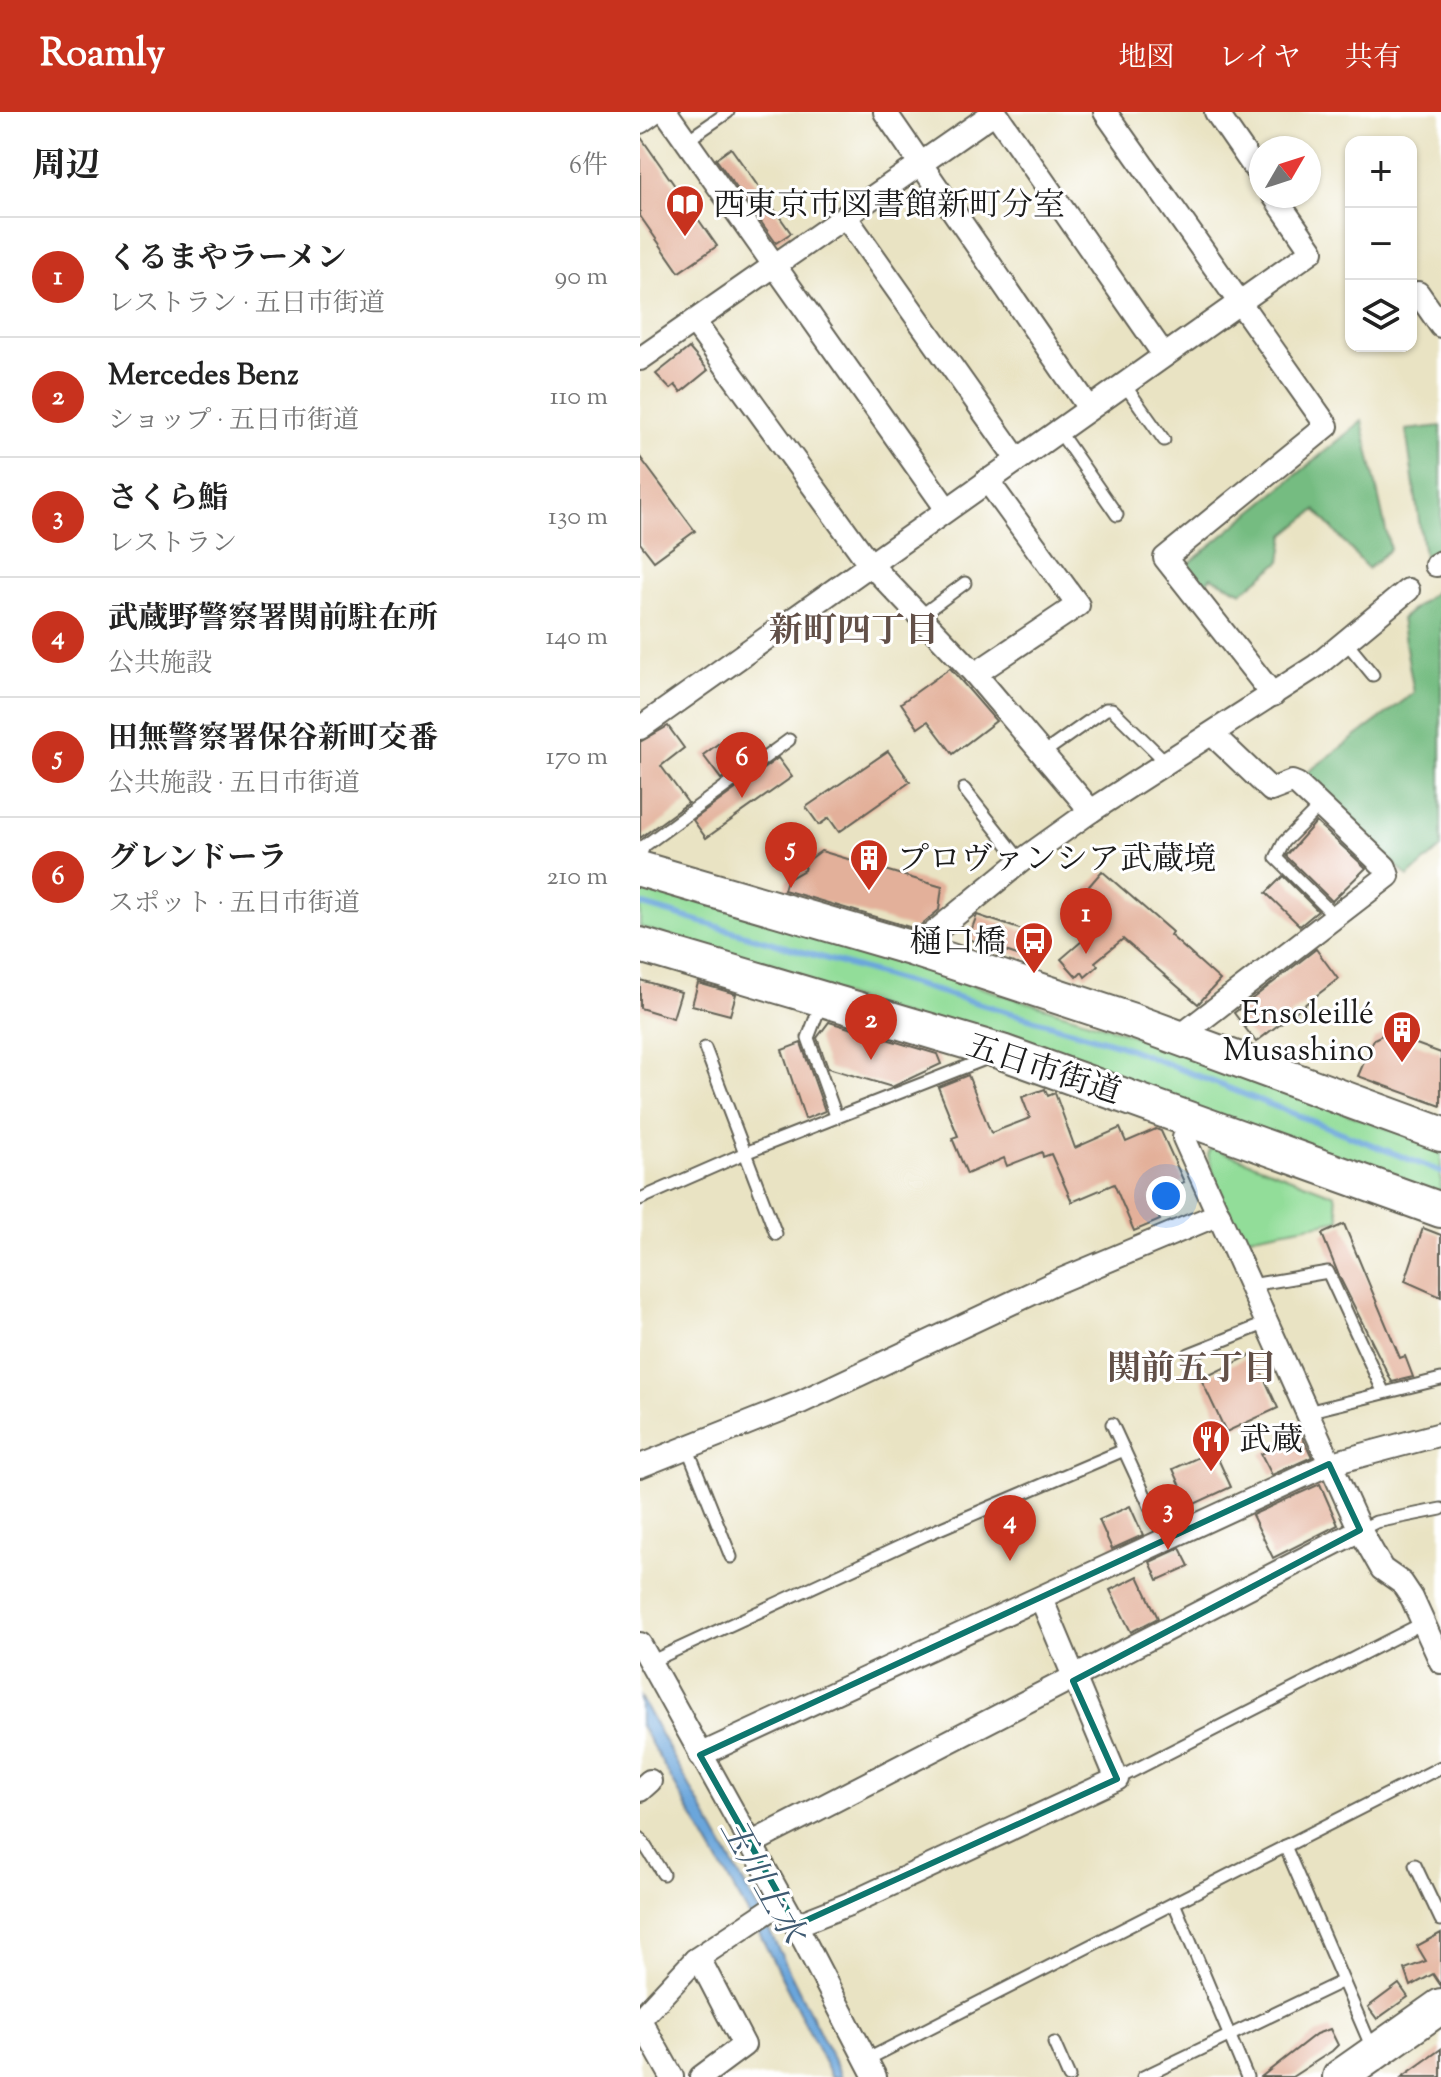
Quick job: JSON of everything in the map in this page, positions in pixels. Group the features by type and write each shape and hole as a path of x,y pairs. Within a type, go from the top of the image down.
{"main road":[{"path":"640,869 914,949 1179,1037 1441,1134"},
{"name":"五日市街道","path":"640,945 1002,1052 1441,1210"},
{"path":"1340,2077 1441,2006"}],"street":[{"path":"640,122 654,112"},
{"path":"666,112 772,267 946,508"},
{"path":"885,112 1089,408"},
{"path":"640,359 995,112 1164,355"},
{"path":"1105,112 1327,426 1165,558 1273,695"},
{"path":"1216,112 1249,160"},
{"path":"640,728 1312,251 1282,208"},
{"path":"845,216 1017,459"},
{"path":"1418,293 1441,326"},
{"path":"694,322 869,563 975,674 1091,811"},
{"path":"975,674 1078,605 987,480"},
{"path":"914,949 1021,861 1091,811 1273,695 1346,642 1408,590"},
{"path":"1179,1037 1386,880 1388,871 1292,782 1271,790 1212,734"},
{"path":"1191,1118 1184,1138 1329,1464 1382,1569 1402,1583 1412,1598 1441,1662"},
{"path":"640,1466 801,1402 1054,1283 1219,1214"},
{"path":"700,1755 1329,1464 1441,1434"},
{"path":"750,1844 1073,1681 1360,1530"},
{"path":"796,1925 1117,1779 1073,1681 1041,1598"},
{"path":"645,1653 750,1844 765,1913"},
{"path":"765,1913 796,1925 870,2068"},
{"path":"672,2077 649,2058 640,2020 695,1960 765,1913"},
{"path":"695,1960 703,1966 744,2045 701,2077"}],"lane":[{"path":"686,141 728,112"},
{"path":"1124,384 1164,440"},
{"path":"1058,430 1117,515"},
{"path":"919,617 965,583"},
{"path":"1346,642 1373,675"},
{"path":"1042,754 1106,709 1112,709 1166,762"},
{"path":"640,856 644,846 789,740"},
{"path":"964,789 1021,861"},
{"path":"1320,806 1284,842 1276,858 1336,917"},
{"path":"823,1000 808,1038 836,1116"},
{"path":"705,1048 776,1234"},
{"path":"640,1199 836,1116 1002,1052"},
{"path":"1251,1285 1328,1272 1383,1391"},
{"path":"1189,1354 1267,1323"},
{"path":"1307,1412 1441,1379"},
{"path":"1112,1424 1166,1541"},
{"path":"687,1447 731,1557"},
{"path":"645,1653 1124,1450"},
{"path":"1360,1530 1376,1522 1441,1509"},
{"path":"1117,1779 1423,1623"},
{"path":"870,2068 1174,1903 1441,1767"},
{"path":"640,1838 663,1874"},
{"path":"1285,1846 1374,2053"},
{"path":"1415,1865 1441,1920"},
{"path":"1174,1903 1247,2077"},
{"path":"1143,2077 1343,1981"},
{"path":"1054,2043 1069,2077"}],"highlighted area":[{"path":"1329,1464 1360,1530 1073,1681 1117,1779 796,1925 700,1755"}],"green space":[{"path":"1362,421 1390,549 1368,569 1316,510 1285,535 1281,561 1242,592 1211,577 1196,594 1181,570"},
{"path":"1441,426 1441,546 1425,563 1406,430"},
{"path":"1437,590 1441,600 1441,848 1408,877 1304,775 1414,693 1401,619"},
{"path":"640,882 1118,1030 1441,1148 1441,1196 640,927"},
{"path":"1211,1147 1335,1195 1340,1220 1243,1238 1224,1210 1208,1155"}],"water":[{"path":"640,1697 764,1920 842,2077 832,2077 759,1933 640,1724"}],"building":[{"path":"640,136 717,246 679,272 640,216"},
{"path":"731,148 791,233 776,243 716,159"},
{"path":"689,348 708,370 681,392 675,385 670,389 656,374"},
{"path":"640,457 695,531 654,561 640,543"},
{"path":"950,668 996,721 953,754 928,721 918,728 901,703"},
{"path":"668,726 684,748 661,766 688,803 640,838 640,742"},
{"path":"726,738 745,762 721,779 703,755"},
{"path":"888,751 910,782 839,832 829,818 819,825 806,807"},
{"path":"778,758 792,777 706,838 693,820"},
{"path":"1316,822 1366,868 1332,901 1286,856"},
{"name":"プロヴァンシア武蔵境","path":"821,851 942,887 939,910 916,929 784,890 787,880 804,870 806,862"},
{"path":"1102,871 1172,932 1170,935 1220,980 1198,1004 1123,939 1095,962 1098,966 1085,977 1082,972 1077,977 1061,959 1104,922 1078,899"},
{"path":"1283,876 1318,911 1300,926 1266,893"},
{"path":"977,915 1049,939 1042,963 968,939"},
{"path":"1316,949 1338,979 1256,1042 1234,1013"},
{"path":"640,980 681,992 673,1018 640,1008"},
{"path":"698,983 736,994 730,1015 692,1005"},
{"path":"829,1022 937,1054 941,1064 892,1087 828,1068 817,1038"},
{"name":"Ensoleillé Musashino","path":"1386,1033 1441,1053 1441,1106 1358,1076 1374,1039"},
{"path":"801,1043 825,1111 805,1119 782,1050"},
{"path":"968,1075 991,1133 1030,1118 1022,1097 1045,1089 1048,1096 1055,1093 1075,1148 1120,1128 1126,1142 1156,1129 1161,1131 1184,1182 1150,1197 1160,1220 1134,1231 1114,1184 1072,1202 1051,1154 1043,1157 1042,1152 1007,1166 1004,1158 967,1174 952,1138 958,1136 938,1087"},
{"path":"1344,1224 1400,1358 1405,1356 1413,1377 1392,1382 1339,1276 1322,1234"},
{"path":"1423,1228 1441,1235 1441,1297 1405,1281"},
{"path":"1253,1354 1278,1408 1226,1432 1201,1379"},
{"path":"1301,1434 1312,1457 1272,1475 1261,1454"},
{"path":"1214,1450 1231,1487 1190,1506 1173,1469"},
{"path":"1320,1484 1338,1525 1273,1558 1252,1515"},
{"path":"1130,1506 1143,1535 1112,1549 1099,1520"},
{"path":"1180,1548 1189,1566 1158,1580 1150,1562"},
{"path":"1138,1576 1158,1618 1131,1632 1110,1590"},
{"path":"1441,1933 1441,1986 1433,1974 1411,1986 1405,1969 1426,1961 1417,1946"},
{"path":"1399,1984 1408,1997 1377,2019 1368,2007"},
{"path":"1330,2029 1338,2045 1332,2051 1292,2077 1261,2077 1316,2034"},
{"path":"1441,2049 1441,2077 1402,2077"}],"waterway":[{"path":"640,904 1117,1044 1441,1172"}],"place":[{"name":"西東京市図書館新町分室","path":"685,238"},
{"name":"グレンドーラ","path":"742,798"},
{"name":"田無警察署保谷新町交番","path":"791,888"},
{"name":"プロヴァンシア武蔵境","path":"869,892"},
{"name":"くるまやラーメン","path":"1086,954"},
{"name":"樋口橋","path":"1034,975"},
{"name":"Mercedes Benz","path":"871,1060"},
{"name":"Ensoleillé Musashino","path":"1402,1064"},
{"name":"武蔵","path":"1211,1473"},
{"name":"さくら鮨","path":"1168,1550"},
{"name":"武蔵野警察署関前駐在所","path":"1010,1561"}],"district":[{"name":"新町四丁目","path":"854,629"},
{"name":"関前五丁目","path":"1192,1367"}],"water label":[{"name":"玉川上水","path":"764,1880"}]}
